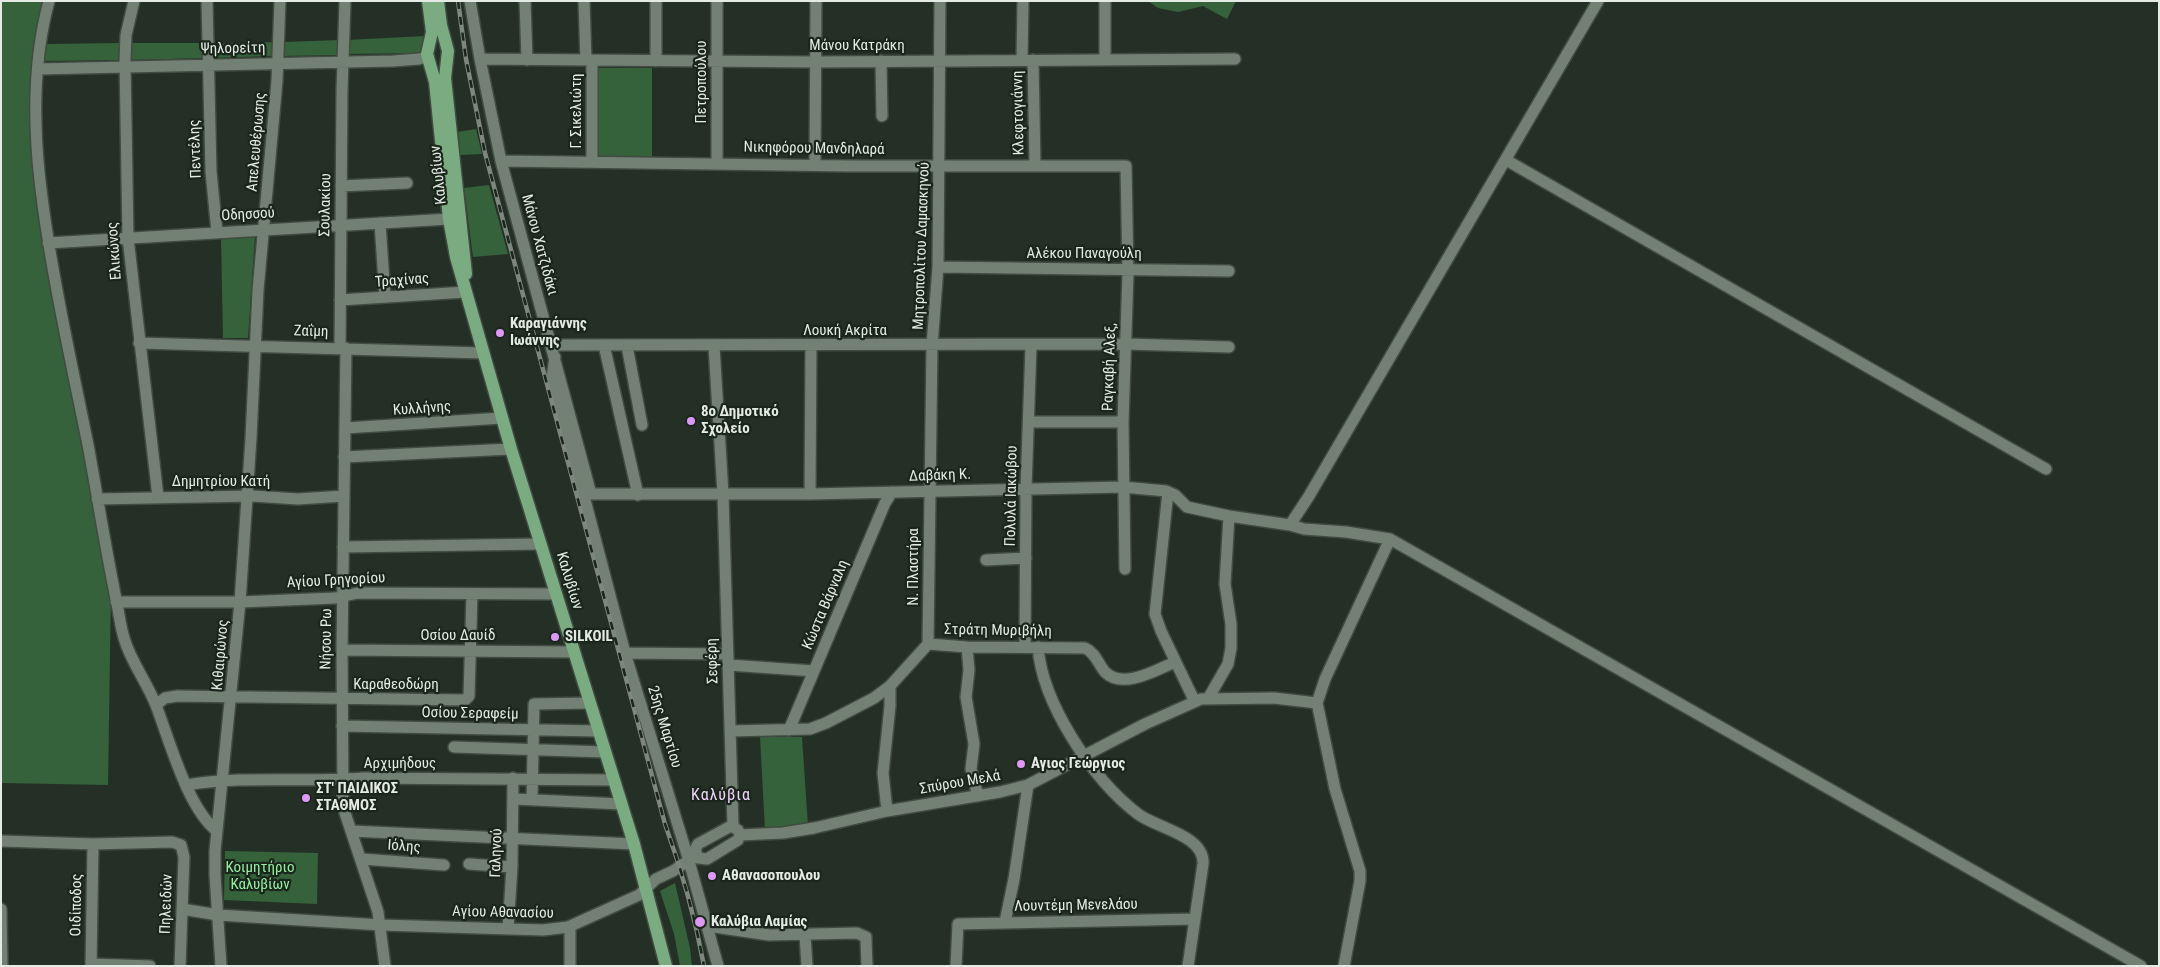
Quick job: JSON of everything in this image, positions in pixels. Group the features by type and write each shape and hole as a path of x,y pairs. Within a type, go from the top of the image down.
{"main road":[{"name":"Καλυβίων","path":"428,1 432,32 428,54 435,82 456,257 511,449 634,844 666,966"},
{"name":"Καλυβίων","path":"438,1 447,52 445,78 464,249 466,292"},
{"path":"437,43 447,52 445,60 439,63 435,63 428,54 437,43"}],"street":[{"path":"49,1 38,69 38,154 43,207 48,243 105,549 122,629 129,652 147,684 186,785 207,823 217,831"},
{"name":"Ελικώνος","path":"134,1 126,35 124,67 128,238 158,497"},
{"name":"Πεντέλης","path":"207,1 212,172 217,232"},
{"name":"Απελευθέρωσης","path":"255,345 278,64 280,1"},
{"name":"Σουλακίου","path":"343,348 340,300 345,1"},
{"name":"Μάνου Χατζιδάκι","path":"470,1 501,161 554,352 588,495"},
{"path":"525,1 527,60"},
{"name":"Γ. Σικελιώτη","path":"584,1 589,60 592,161"},
{"path":"656,1 656,61"},
{"name":"Πετροπούλου","path":"717,1 717,163"},
{"path":"815,165 816,1"},
{"name":"Μητροπολίτου Δαμασκηνού","path":"930,491 932,346 938,267 940,1"},
{"name":"Κλεφτογιάννη","path":"1023,1 1035,165"},
{"path":"1105,1 1105,60"},
{"path":"1290,524 1598,1"},
{"name":"Ψηλορείτη","path":"38,69 208,64 343,63 412,60 428,54"},
{"name":"Μάνου Κατράκη","path":"480,59 816,62 1235,59"},
{"path":"881,61 882,116"},
{"path":"1506,160 2046,469"},
{"name":"Νικηφόρου Μανδηλαρά","path":"501,161 1126,166"},
{"name":"Ραγκαβή Αλεξ,","path":"1125,569 1123,422 1128,269 1126,166"},
{"path":"341,186 407,183"},
{"name":"Οδησσού","path":"48,243 450,219"},
{"path":"380,223 386,297"},
{"name":"Αλέκου Παναγούλη","path":"938,267 1229,271"},
{"name":"Τραχίνας","path":"340,300 466,292"},
{"name":"Ζαΐμη","path":"139,343 482,353"},
{"name":"Λουκή Ακρίτα","path":"554,352 559,345 1032,346 1125,344 1229,347"},
{"name":"Κιθαιρώνος","path":"221,966 215,869 217,831 232,697 240,602 248,496 255,345"},
{"path":"604,346 638,495"},
{"path":"627,346 642,425"},
{"name":"Σεφέρη","path":"714,346 723,494 730,731 737,831"},
{"path":"810,494 811,346"},
{"name":"Πολυλά Ιακώβου","path":"1025,646 1026,488 1032,346"},
{"name":"Νήσου Ρω","path":"343,348 345,428 342,650 344,806 381,925 384,966"},
{"name":"Κυλλήνης","path":"345,428 502,418"},
{"path":"1029,422 1123,422"},
{"path":"344,457 511,449"},
{"name":"Δαβάκη Κ.","path":"588,495 810,494 1123,487 1168,492"},
{"name":"Ν. Πλαστήρα","path":"928,644 930,491"},
{"name":"Κώστα Βάρναλη","path":"789,730 885,503 892,492"},
{"path":"1168,492 1187,507 1229,516 1290,524 1304,529 1346,532 1390,540 2141,966"},
{"path":"1168,492 1155,614 1194,700"},
{"name":"25ης Μαρτίου","path":"588,495 625,653 693,858 718,966"},
{"name":"Δημητρίου Κατή","path":"97,498 248,496 298,499 344,496"},
{"path":"1208,697 1228,664 1231,648 1231,624 1225,584 1229,516"},
{"path":"1344,966 1360,881 1360,870 1335,788 1318,703 1325,679 1390,540"},
{"path":"344,546 541,544"},
{"path":"986,560 1026,558"},
{"name":"Αγίου Γρηγορίου","path":"116,602 240,602 335,598 358,593 556,594"},
{"path":"472,594 472,651"},
{"name":"Στράτη Μυριβήλη","path":"730,731 810,729 818,726 859,707 890,686 928,644 967,647 1085,648 1095,655 1104,670 1111,676 1124,680 1176,662"},
{"path":"967,647 969,670 966,697 974,744 971,769 978,796"},
{"path":"1038,647 1043,676 1050,696 1085,756 1105,784 1137,814 1184,836 1197,846 1202,853 1203,864 1188,966"},
{"name":"Οσίου Δαυίδ","path":"342,650 574,652"},
{"name":"Καραθεοδώρη","path":"156,705 170,697 465,700 469,696 472,651"},
{"path":"625,653 728,660 814,671"},
{"path":"887,812 883,773 890,706 890,686"},
{"name":"Σπύρου Μελά","path":"737,831 782,833 1028,785 1194,700 1208,697 1274,698 1318,703"},
{"path":"532,800 535,703 589,702"},
{"name":"Οσίου Σεραφείμ","path":"342,726 598,731"},
{"path":"454,747 605,752"},
{"name":"Αρχιμήδους","path":"186,785 223,780 513,778 614,780"},
{"name":"Γαληνού","path":"508,929 513,838 513,778"},
{"path":"1005,922 1014,879 1028,785"},
{"path":"514,799 621,804"},
{"path":"728,827 737,831 736,842 710,858 693,858 698,844 728,827"},
{"path":"351,831 634,844"},
{"path":"1,841 93,844"},
{"name":"Πηλειδών","path":"93,844 172,842 181,845 184,857 180,966"},
{"name":"Οιδίποδος","path":"91,965 93,844"},
{"name":"Αγίου Αθανασίου","path":"182,909 218,914 381,925 543,930 570,926 639,895 656,878 673,872 693,858"},
{"name":"Ιόλης","path":"362,860 444,864"},
{"path":"469,864 512,867"},
{"path":"1,908 2,966"},
{"name":"Λουντέμη Μενελάου","path":"956,966 958,924 1194,919"},
{"path":"570,926 570,966"},
{"path":"708,926 769,935 857,934 866,937 867,966"},
{"path":"805,935 807,966"},
{"path":"91,965 150,966"}],"green space":[{"path":"1,1 44,1 32,116 36,205 51,294 111,591 108,785 1,783"},
{"path":"1148,1 1236,1 1227,19 1203,6 1178,12 1158,8"},
{"path":"425,36 420,53 347,54 347,40"},
{"path":"339,40 338,55 284,56 284,42"},
{"path":"274,42 273,56 211,58 211,44"},
{"path":"120,43 120,60 44,61 47,44"},
{"path":"130,43 204,43 205,58 129,60"},
{"path":"597,68 652,68 652,157 598,158"},
{"path":"476,129 482,154 460,155 457,132"},
{"path":"489,185 508,254 473,257 464,188"},
{"path":"255,236 248,338 223,338 221,239"},
{"path":"760,737 802,737 808,826 765,830"},
{"name":"Κοιμητήριο Καλυβίων","path":"225,851 318,853 317,904 224,900"},
{"path":"675,883 690,948 692,966 680,966 674,934 660,891"}],"railway":[{"path":"458,1 466,59 485,153 665,824 688,894 704,966"}],"place":[{"name":"Καραγιάννης Ιωάννης","path":"500,333"},
{"name":"8ο Δημοτικό Σχολείο","path":"691,421"},
{"name":"SILKOIL","path":"555,637"},
{"name":"Ὰγιος Γεώργιος","path":"1021,764"},
{"name":"ΣΤ' ΠΑΙΔΙΚΟΣ ΣΤΑΘΜΟΣ","path":"306,798"},
{"name":"Αθανασοπουλου","path":"712,876"},
{"name":"Καλύβια Λαμίας","path":"700,922"}],"district":[{"name":"Καλύβια","path":"721,796"}]}
